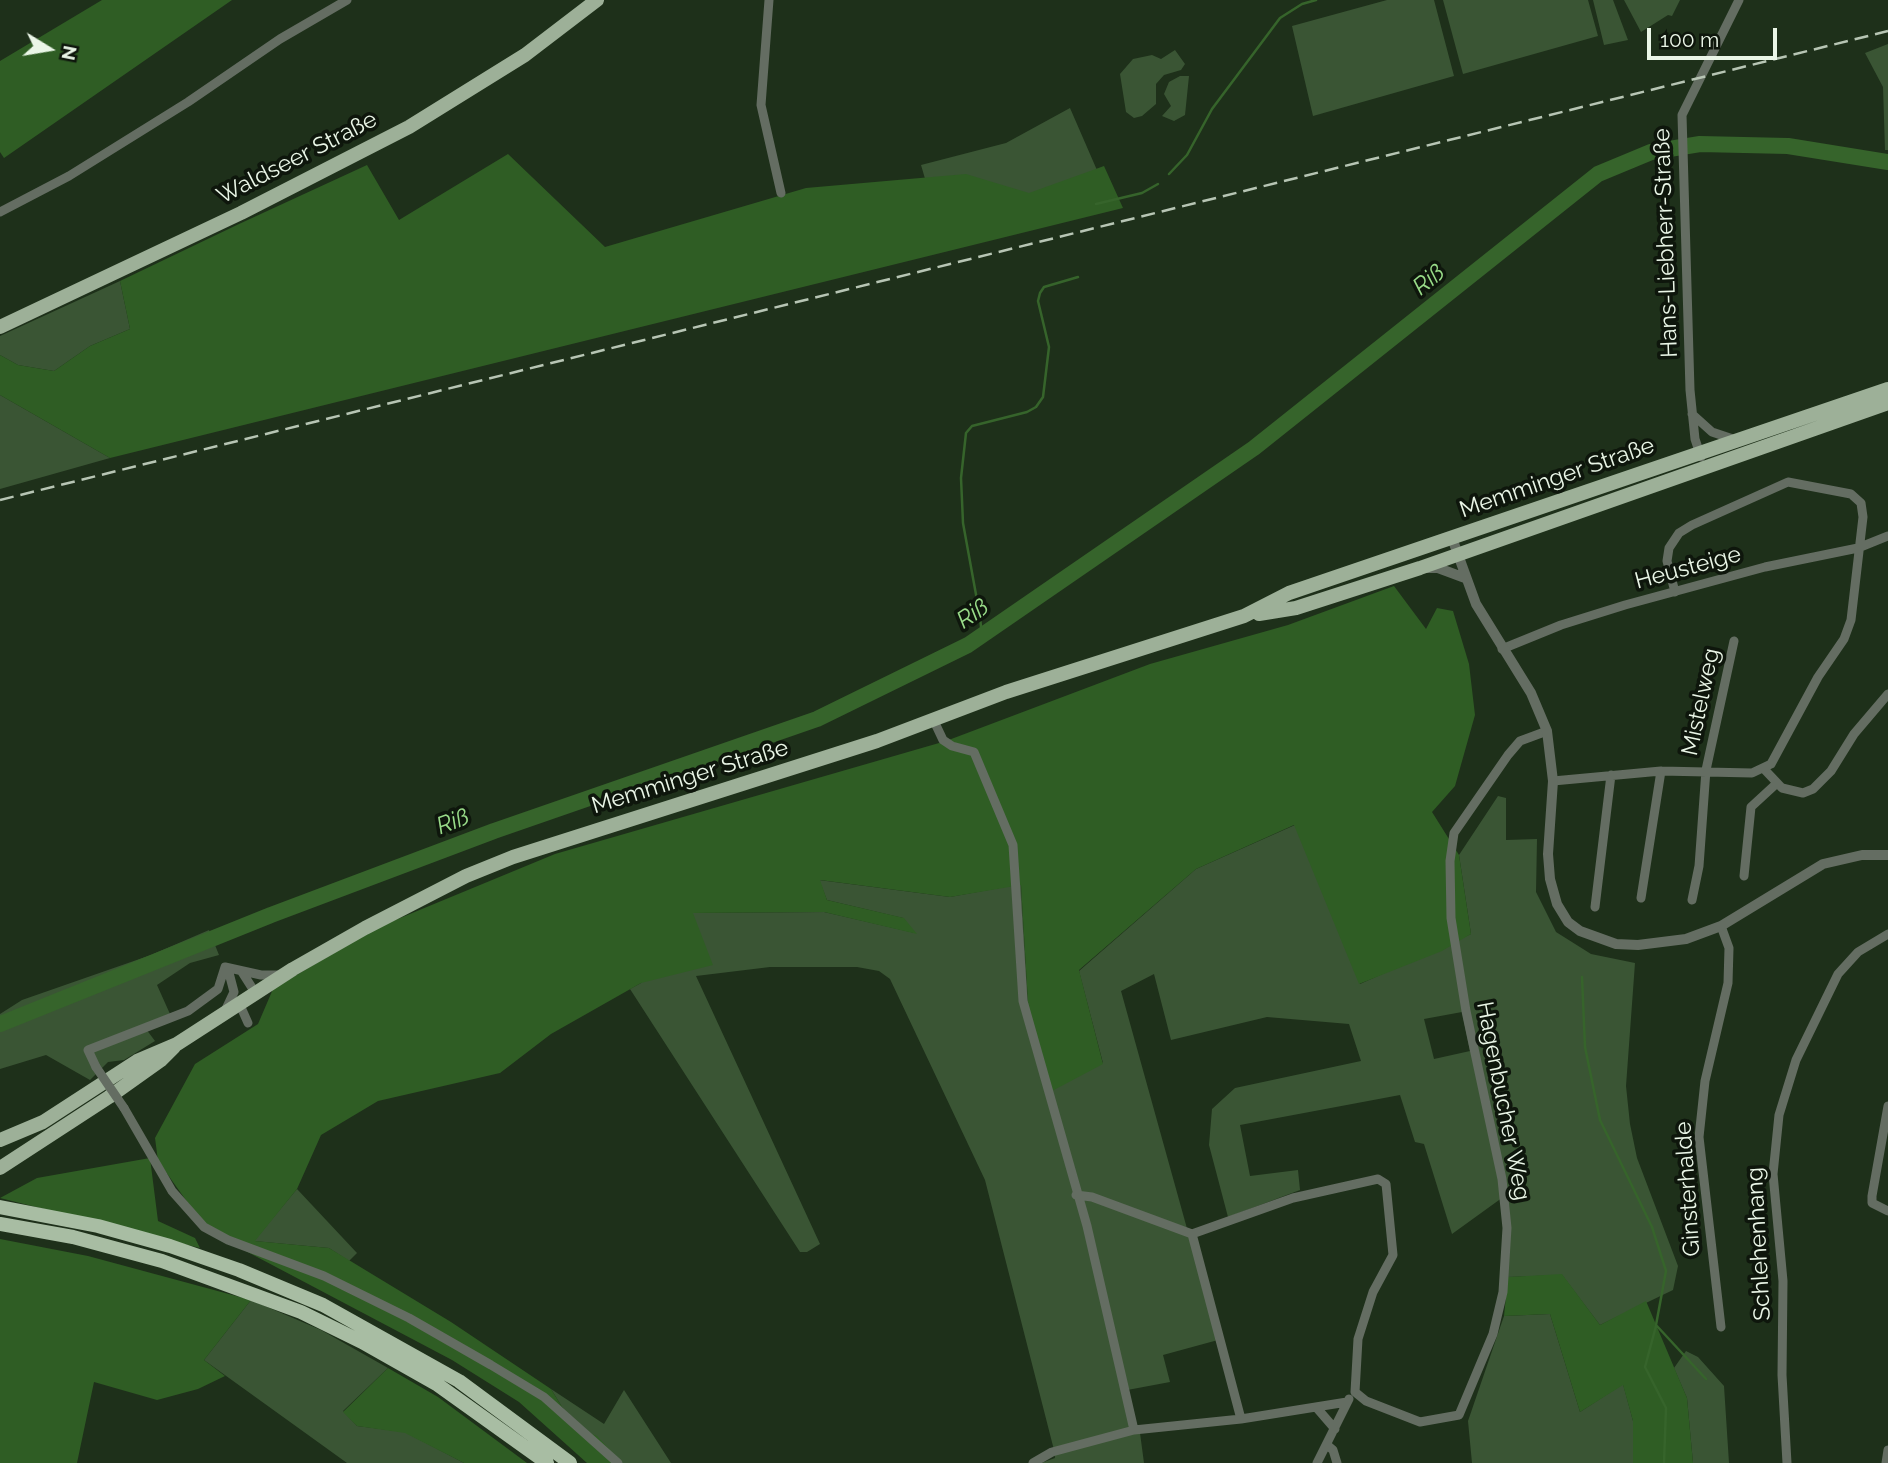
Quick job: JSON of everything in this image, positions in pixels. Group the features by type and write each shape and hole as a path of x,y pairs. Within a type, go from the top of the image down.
{"highway":[{"path":"6,1208 98,1226 170,1246 239,1270 323,1305 441,1370 501,1410 570,1463"},
{"path":"0,1224 73,1237 162,1261 301,1312 439,1385 547,1463"}],"main road":[{"name":"Waldseer Straße","path":"0,327 241,212 410,127 525,55 597,0"},
{"name":"Memminger Straße","path":"1244,616 1289,593 1888,389"},
{"name":"Memminger Straße","path":"177,1044 284,975 392,913 466,876 513,857 773,776 934,721 1006,692 1244,616 1296,608 1420,568 1888,403"},
{"path":"0,1140 43,1122 137,1061 177,1044"},
{"path":"0,1168 109,1097 161,1060 177,1044"}],"street":[{"path":"0,212 69,176 347,0"},
{"path":"769,0 761,105 781,193"},
{"name":"Hans-Liebherr-Straße","path":"1704,469 1692,414 1680,134 1682,115 1689,98 1739,0"},
{"path":"1692,414 1718,435 1741,441"},
{"path":"1553,781 1661,771 1706,770 1743,774 1764,769 1777,754 1818,677 1844,639 1851,620 1863,509 1857,496 1788,482 1679,533 1669,548 1667,561 1675,592"},
{"name":"Heusteige","path":"1502,649 1560,625 1765,568 1858,548 1888,536"},
{"path":"1452,538 1480,613 1531,693 1546,731 1553,781 1550,879 1557,904 1568,922 1595,938 1638,945 1686,939 1721,926 1824,864 1862,855 1888,855"},
{"path":"1420,568 1438,568 1465,578"},
{"name":"Mistelweg","path":"1692,900 1699,866 1706,770 1734,641"},
{"path":"1764,769 1776,784 1803,793 1821,783 1854,734 1888,694"},
{"path":"934,721 943,740 951,746 974,752 1013,845 1023,1001 1087,1226 1134,1430"},
{"name":"Hagenbucher Weg","path":"1355,1392 1366,1401 1420,1422 1459,1415 1493,1334 1503,1292 1507,1227 1502,1179 1466,1011 1451,918 1450,861 1454,833 1508,755 1520,741 1546,731"},
{"path":"1642,898 1661,771"},
{"path":"1595,907 1611,775"},
{"path":"1744,876 1751,807 1776,784"},
{"name":"Ginsterhalde","path":"1721,926 1729,948 1728,983 1705,1081 1699,1137 1721,1327"},
{"name":"Schlehenhang","path":"1787,1463 1782,1375 1783,1281 1773,1174 1779,1115 1796,1060 1838,974 1858,952 1888,934"},
{"path":"226,968 284,975"},
{"path":"221,1016 234,992 226,968"},
{"path":"226,968 218,989 188,1011 88,1050 172,1191 204,1227 228,1240 324,1276 409,1318 544,1397 618,1463"},
{"path":"242,972 256,994"},
{"path":"240,1004 248,1023"},
{"path":"1888,1106 1872,1196 1872,1203 1888,1211"},
{"path":"1076,1195 1092,1197 1192,1234 1293,1198 1378,1178 1384,1181 1390,1207 1393,1255 1373,1293 1358,1339 1355,1392 1347,1402 1317,1463"},
{"path":"1192,1234 1241,1419"},
{"path":"1033,1463 1052,1452 1134,1430 1241,1419 1347,1402"},
{"path":"1316,1407 1335,1429"},
{"path":"1327,1445 1333,1450 1337,1463"},
{"path":"1886,1463 1888,1450"}],"green space":[{"path":"102,0 232,0 4,158 0,152 0,61"},
{"path":"1387,0 1434,0 1454,76 1313,116 1292,26"},
{"path":"1443,0 1588,0 1598,36 1463,74"},
{"path":"1593,0 1613,0 1628,40 1604,45"},
{"path":"1624,0 1680,0 1672,16 1668,15 1641,32"},
{"path":"1888,44 1888,150 1885,150 1883,87 1865,53"},
{"path":"1175,50 1185,64 1181,70 1164,75 1156,84 1156,104 1142,116 1134,118 1126,112 1120,74 1133,59 1152,55 1161,59"},
{"path":"1180,76 1189,76 1185,115 1174,121 1162,116 1171,106 1164,94 1169,82"},
{"path":"1070,108 1103,184 1004,210 926,182 921,165 1006,143"},
{"path":"508,154 605,247 806,188 966,174 1029,193 1104,166 1123,208 110,458 0,395 0,355 18,365 54,371 90,346 130,329 120,281 239,224 367,165 399,220"},
{"path":"120,281 130,329 90,346 54,371 18,365 0,355 0,336"},
{"path":"0,395 110,458 0,489"},
{"path":"1394,586 1426,629 1437,608 1453,611 1469,664 1475,715 1455,786 1432,812 1459,855 1471,934 1442,951 1359,984 1294,825 1196,869 1079,970 1103,1064 1052,1091 1028,1002 1021,885 950,897 820,880 827,900 904,918 917,934 824,912 693,913 713,965 641,983 551,1034 500,1073 378,1101 321,1135 297,1189 255,1241 329,1248 451,1322 551,1389 575,1428 597,1436 622,1463 587,1463 519,1402 452,1360 223,1239 198,1217 158,1161 155,1138 195,1064 258,1024 273,989 376,928 555,854 946,741 1150,664 1288,625"},
{"path":"1498,796 1506,798 1506,840 1537,839 1536,892 1556,932 1591,954 1635,963 1626,1086 1630,1124 1637,1158 1678,1266 1673,1290 1600,1325 1562,1275 1508,1277 1506,1195 1452,1234 1424,1144 1415,1142 1400,1095 1240,1125 1250,1176 1298,1170 1300,1190 1228,1217 1209,1145 1212,1109 1235,1088 1361,1061 1349,1024 1267,1017 1171,1040 1154,974 1121,991 1218,1340 1163,1355 1170,1382 1122,1391 1140,1433 1144,1463 1041,1463 1055,1458 1054,1450 985,1180 890,979 879,971 857,967 770,967 696,976 820,1244 807,1252 800,1252 630,989 641,983 692,913 824,912 915,933 903,918 827,900 819,880 950,897 1021,884 1028,1002 1103,1063 1079,971 1196,869 1295,825 1360,984 1471,934 1459,855","holes":["1462,1012 1470,1051 1434,1059 1424,1019"]},
{"path":"209,930 219,955 190,963 157,985 170,1014 143,1025 155,1041 124,1060 108,1062 90,1080 46,1055 0,1069 0,1014 22,1000 151,955"},
{"path":"150,1158 158,1221 195,1238 200,1248 0,1198 37,1178"},
{"path":"297,1189 357,1253 349,1261 329,1248 254,1241"},
{"path":"0,1239 88,1256 251,1300 204,1360 225,1376 198,1389 157,1400 94,1382 77,1463 0,1463"},
{"path":"1562,1274 1600,1325 1646,1301 1687,1398 1693,1463 1633,1463 1633,1421 1623,1385 1580,1412 1550,1314 1504,1316 1508,1277"},
{"path":"251,1300 321,1330 388,1368 343,1411 357,1426 405,1432 464,1463 347,1463 204,1360"},
{"path":"1550,1314 1580,1412 1623,1384 1633,1421 1633,1463 1472,1463 1468,1421 1504,1316"},
{"path":"1686,1351 1698,1357 1724,1386 1729,1463 1693,1463 1687,1398 1674,1368"},
{"path":"388,1368 438,1397 527,1463 464,1463 405,1433 357,1426 343,1412"},
{"path":"551,1389 604,1424 624,1390 671,1463 622,1463 575,1428"}],"waterway":[{"path":"1169,174 1187,155 1212,109 1280,18 1302,4 1316,0"},
{"name":"Riß","path":"0,1024 271,915 494,831 817,719 968,645 1254,448 1598,174 1651,152 1700,144 1788,146 1888,162"},
{"path":"1096,204 1142,193 1158,184"},
{"path":"977,600 963,523 961,478 966,433 972,426 1027,412 1036,407 1043,397 1049,347 1038,301 1040,293 1044,287 1078,277"},
{"path":"980,618 982,635"},
{"path":"1582,977 1585,1047 1600,1120 1652,1227 1666,1271 1656,1325 1706,1379"},
{"path":"1656,1326 1645,1367 1666,1408 1664,1463"}],"railway":[{"path":"0,500 1888,31"}]}
